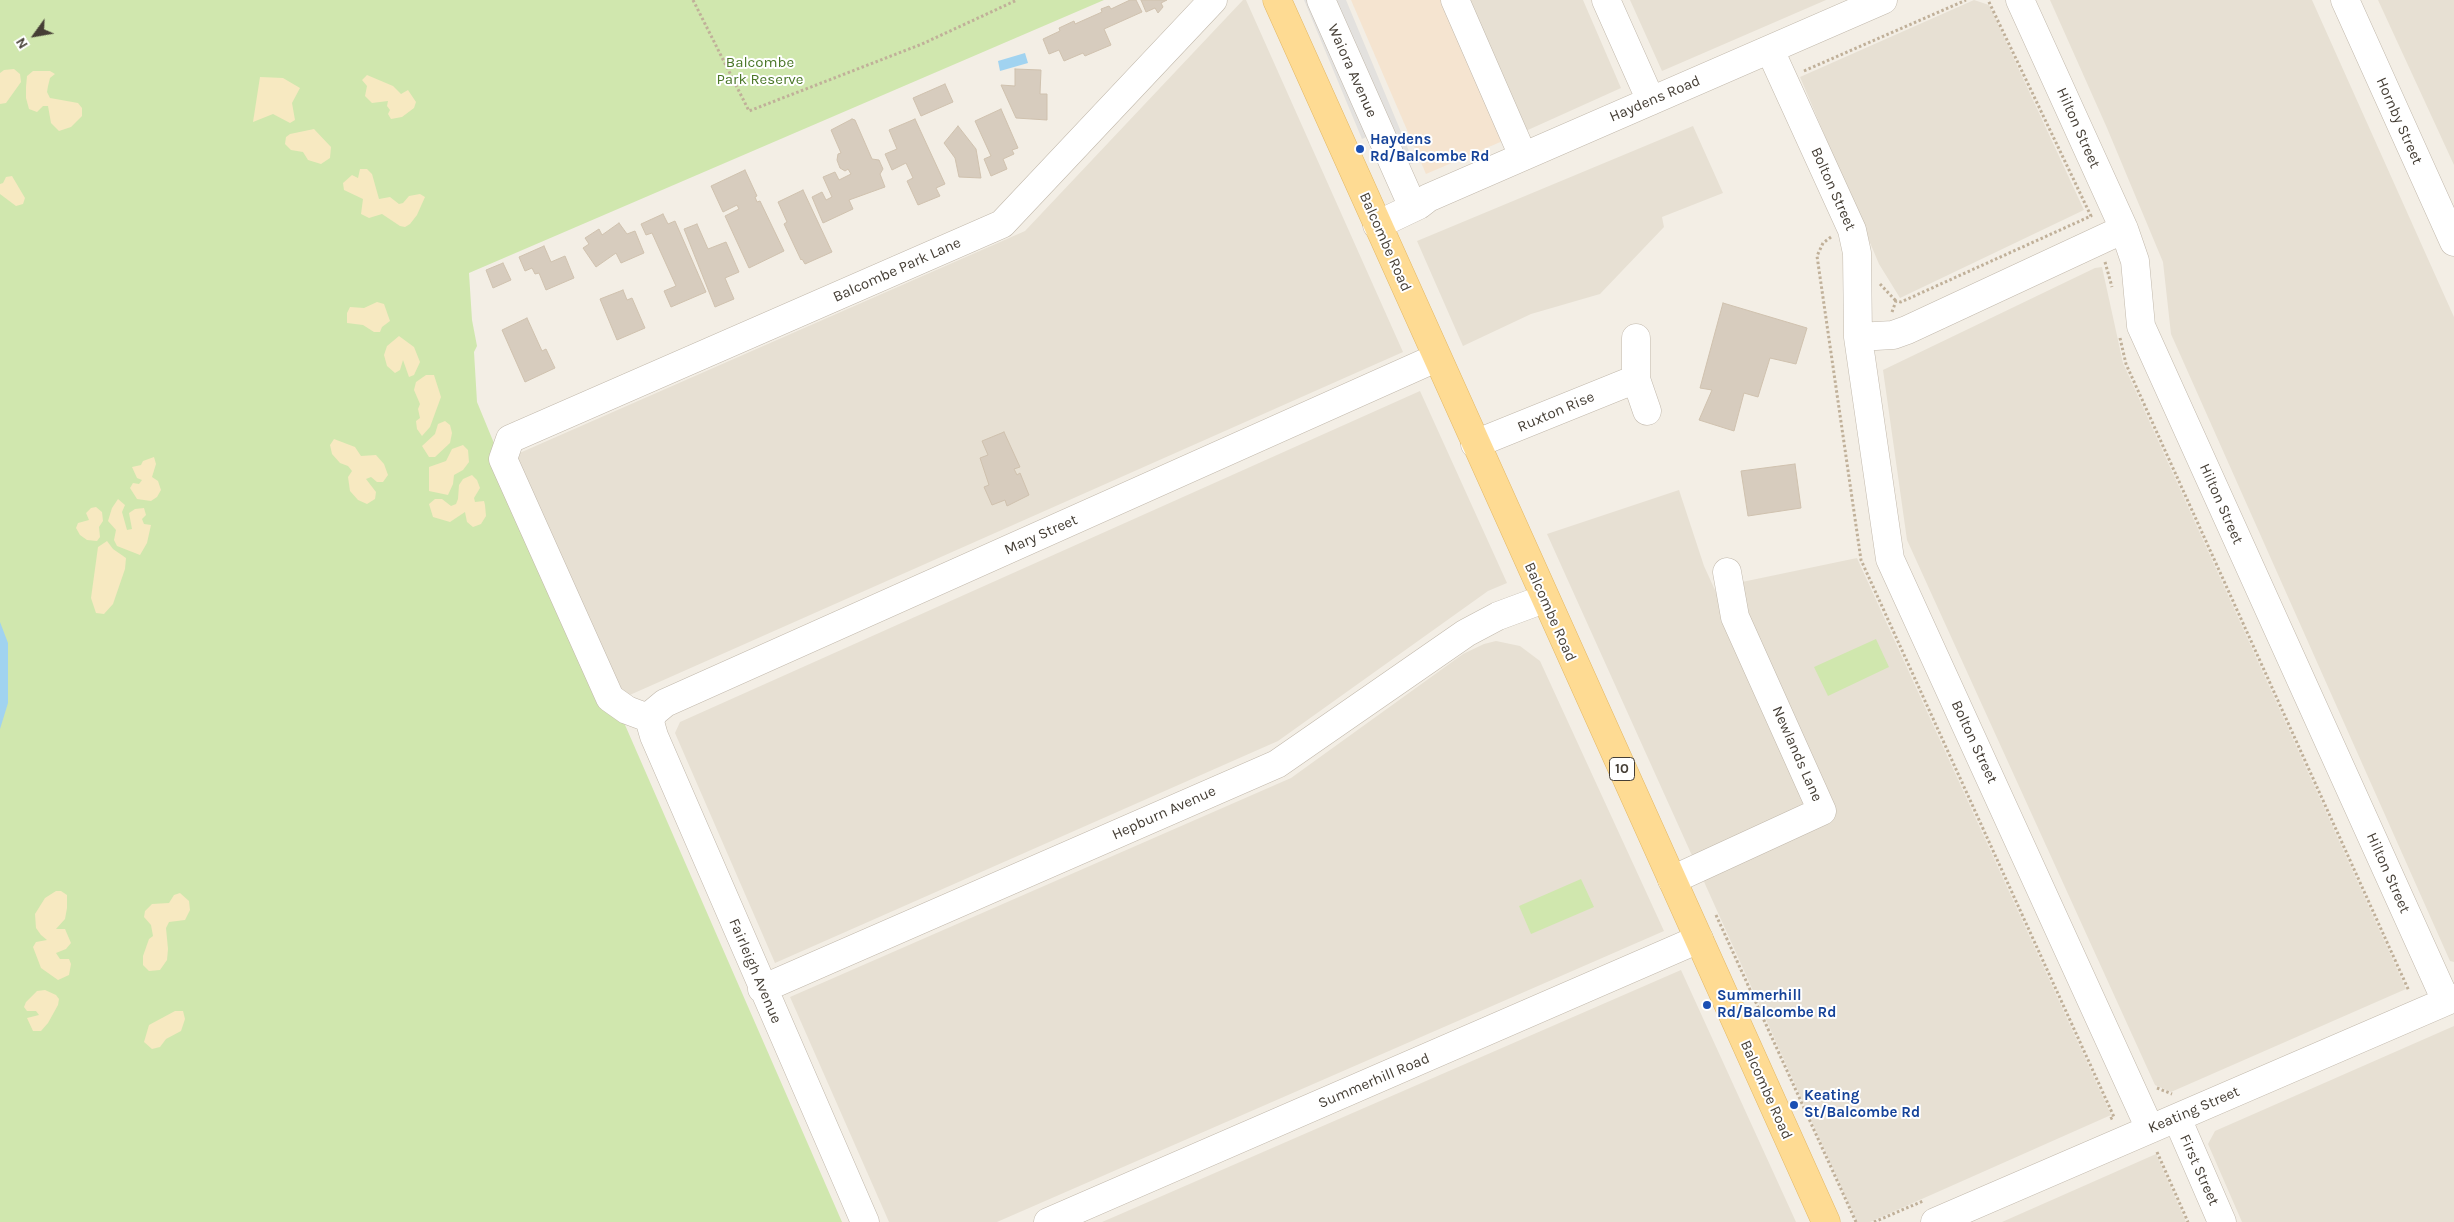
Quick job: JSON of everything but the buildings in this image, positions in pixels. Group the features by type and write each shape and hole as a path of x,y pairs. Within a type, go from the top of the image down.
{"main road":[{"name":"Balcombe Road","path":"1277,0 1544,599 1826,1222"}],"street":[{"name":"Balcombe Park Lane","path":"650,719 627,710 610,698 503,459 510,439 1002,224 1213,0"},
{"name":"Waiora Avenue","path":"1321,0 1418,197"},
{"path":"1455,0 1523,156"},
{"path":"1606,0 1651,101"},
{"name":"Haydens Road","path":"1374,218 1418,197 1523,156 1883,0"},
{"name":"Hilton Street","path":"2020,0 2124,229 2135,261 2141,326 2445,993"},
{"name":"Hornby Street","path":"2345,0 2454,242"},
{"name":"Bolton Street","path":"1770,50 1852,230 1867,337 1890,559 2154,1140"},
{"path":"1867,337 1893,335 1907,330 2124,229"},
{"path":"1636,338 1636,379 1646,411"},
{"name":"Mary Street","path":"650,719 653,713 664,703 1436,358"},
{"name":"Ruxton Rise","path":"1475,444 1636,379"},
{"name":"Newlands Lane","path":"1672,880 1822,811 1735,617 1727,572"},
{"name":"Hepburn Avenue","path":"762,989 1277,764 1466,633 1498,616 1544,599"},
{"name":"Fairleigh Avenue","path":"650,719 654,736 762,989 865,1222"},
{"name":"Summerhill Road","path":"1048,1222 1699,939"},
{"name":"Keating Street","path":"1931,1210 2154,1140 2176,1105 2445,993"},
{"name":"First Street","path":"2176,1105 2222,1222"}],"path":[{"path":"692,0 749,111 922,44 1017,0"},
{"path":"1784,79 1966,0"},
{"path":"1988,0 2091,216 1901,302 1896,300 1857,262 1834,235 1818,250 1817,256 1861,560 2114,1117 2106,1121"},
{"path":"2096,266 2105,262 2111,276 2114,296"},
{"path":"1867,337 1892,314 1896,300"},
{"path":"2120,335 2126,364 2409,991"},
{"path":"2400,995 2409,991 2445,993"},
{"path":"2152,1086 2171,1094 2176,1105"},
{"path":"2154,1140 2188,1222"},
{"path":"1874,1222 1931,1210"}],"shaded area":[{"path":"1243,0 1246,0 1403,352 623,698 515,455 1025,231"},
{"path":"1304,0 1312,0 1369,136 1362,139"},
{"path":"1329,0 1346,0 1414,163 1400,166"},
{"path":"1351,0 1459,0 1519,134 1426,174"},
{"path":"1459,0 1583,0 1621,88 1519,134"},
{"path":"1630,0 1826,0 1662,71"},
{"path":"1974,0 1989,5 2084,210 1900,298 1879,264 1800,77"},
{"path":"2050,0 2312,0 2454,317 2454,962 2450,961 2171,334 2163,262 2107,128"},
{"path":"2378,0 2454,0 2454,165"},
{"path":"1693,126 1723,193 1662,217 1664,227 1600,294 1531,314 1463,346 1417,241"},
{"path":"2102,267 2123,363 2406,989 2171,1092 2155,1085 1907,540 1883,370 2095,268"},
{"path":"1420,391 1507,583 1488,591 1278,741 775,963 675,733 680,722"},
{"path":"1679,490 1704,566 1812,803 1694,860 1547,534"},
{"path":"1857,558 2111,1115 1870,1222 1857,1222 1701,875 1831,816 1742,609 1742,582"},
{"path":"1496,641 1520,646 1540,661 1664,931 997,1222 889,1222 790,997 1291,778 1463,654 1484,644"},
{"path":"1681,970 1796,1222 1102,1222 1116,1216"},
{"path":"2454,1026 2454,1222 2242,1222 2208,1144 2215,1131"},
{"path":"2156,1154 2186,1222 2002,1222"}],"green space":[{"name":"Balcombe Park Reserve","path":"0,0 1104,0 469,273 472,320 477,346 474,352 477,402 604,710 622,718 842,1222 0,1222"},
{"path":"1876,639 1889,667 1828,696 1814,667"},
{"path":"1581,879 1594,907 1531,934 1519,906"}],"sand":[{"path":"14,69 20,74 21,82 6,103 0,104 0,73 4,70"},
{"path":"33,71 50,71 55,74 50,78 48,86 47,92 50,98 78,103 82,108 82,116 71,127 59,131 51,123 48,106 43,106 37,112 29,109 26,98 27,76"},
{"path":"367,75 393,86 401,94 408,90 416,102 414,108 402,117 391,119 388,114 390,110 387,106 388,101 372,103 365,96 367,86 362,80"},
{"path":"260,77 283,78 300,88 292,103 295,120 290,123 273,114 253,122"},
{"path":"314,129 331,147 330,158 321,164 308,160 303,152 291,150 285,144 286,137 290,134"},
{"path":"360,169 367,169 372,174 379,199 390,197 399,204 403,203 409,196 420,194 425,197 417,215 410,224 405,227 400,226 382,214 369,218 361,214 363,199 344,190 343,183 352,175 358,178"},
{"path":"12,176 25,198 23,204 16,206 0,194 0,184 3,183 6,177"},
{"path":"377,302 384,304 390,321 382,327 380,332 374,332 363,325 347,323 347,313 350,307 364,308"},
{"path":"399,336 414,347 420,362 414,375 409,377 403,360 400,370 395,373 387,366 384,355 387,346"},
{"path":"426,375 434,375 441,397 430,427 422,436 417,429 416,421 420,418 418,409 420,404 414,390 416,382"},
{"path":"445,421 450,425 452,433 450,443 435,457 429,457 422,446 435,434 438,424"},
{"path":"334,439 355,447 361,456 376,455 384,464 388,475 383,482 377,482 371,477 366,479 376,492 375,499 367,504 358,500 350,491 348,477 352,471 348,466 340,463 332,454 330,445"},
{"path":"463,445 468,450 469,462 463,470 454,475 453,484 448,495 429,491 429,467 446,461 452,449"},
{"path":"154,457 156,464 152,477 158,481 161,490 157,497 151,501 137,499 130,488 133,483 139,484 142,480 137,478 132,467 141,465 143,461"},
{"path":"472,475 477,480 480,488 474,498 475,502 484,501 485,505 486,516 481,524 473,527 467,522 465,512 450,522 433,517 429,504 435,499 442,499 451,506 456,504 459,485 463,479"},
{"path":"118,499 125,505 122,512 127,530 132,529 129,513 135,509 144,508 146,515 142,519 144,524 151,525 147,543 140,555 117,546 114,540 116,530 108,521 112,508"},
{"path":"96,507 102,512 103,521 99,527 100,537 97,541 87,540 80,535 76,528 78,523 89,520 86,513 91,508"},
{"path":"107,541 113,549 126,558 125,569 113,604 104,614 96,613 91,598 98,547"},
{"path":"56,891 61,891 67,895 67,908 65,919 56,929 65,929 71,943 66,949 56,953 60,959 69,959 71,964 69,975 58,980 41,968 33,947 36,942 47,940 36,928 35,914 45,898"},
{"path":"180,893 189,901 190,910 185,920 169,922 166,928 167,960 160,970 149,971 143,965 143,956 149,939 153,936 151,925 144,917 145,911 152,904 169,903 174,895"},
{"path":"45,990 56,995 59,999 58,1005 41,1031 33,1031 27,1018 39,1015 36,1011 27,1011 24,1007 26,1002 37,991"},
{"path":"175,1011 183,1011 185,1019 181,1031 166,1039 160,1047 152,1049 144,1042 149,1025"}],"water":[{"path":"1025,53 1028,63 1000,71 998,61"},
{"path":"0,622 8,643 8,703 0,729"}],"place":[{"name":"Haydens Rd/Balcombe Rd","path":"1360,149"},
{"name":"Summerhill Rd/Balcombe Rd","path":"1707,1005"},
{"name":"Keating St/Balcombe Rd","path":"1794,1105"}]}
